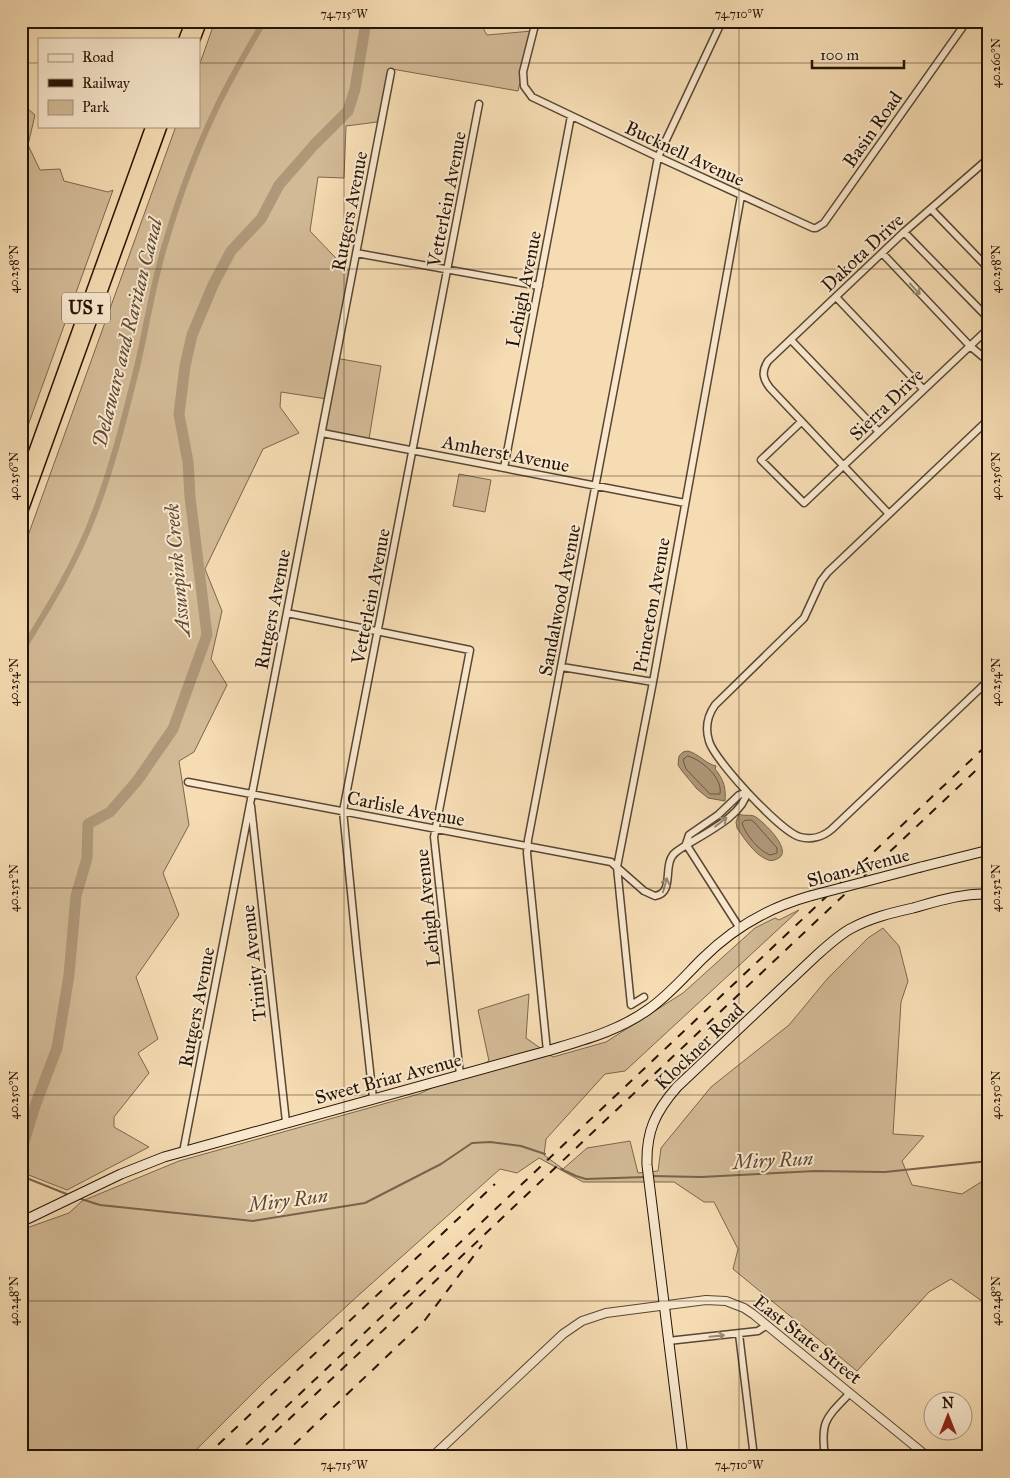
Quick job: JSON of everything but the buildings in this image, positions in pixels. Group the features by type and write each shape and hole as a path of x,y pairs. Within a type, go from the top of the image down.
{"highway":[{"path":"185,38 192,21"},
{"path":"194,38 201,21"},
{"name":"US 1","path":"21,490 151,128"},
{"name":"US 1","path":"21,513 160,128"}],"main road":[{"name":"Sloan Avenue","path":"739,926 774,908 800,899 989,850"},
{"name":"Klockner Road","path":"683,1457 647,1165 651,1129 658,1111 666,1099 835,939 852,928 882,916 953,897 989,894"},
{"name":"Sweet Briar Avenue","path":"21,1222 143,1164 609,1032 644,1013 668,994 709,952 739,926"}],"street":[{"name":"Bucknell Avenue","path":"536,21 523,72 527,91 532,97 808,227 816,228"},
{"name":"Sandalwood Avenue","path":"547,1051 527,846 658,157 722,21"},
{"name":"Basin Road","path":"816,228 824,223 967,21"},
{"name":"Rutgers Avenue","path":"183,1152 391,72"},
{"name":"Vetterlein Avenue","path":"374,1098 343,811 479,104"},
{"name":"Lehigh Avenue","path":"504,468 571,116"},
{"name":"Dakota Drive","path":"801,422 765,381 763,373 768,361 904,232 989,158"},
{"name":"Princeton Avenue","path":"644,997 631,1005 617,867 653,682 741,196"},
{"path":"931,209 989,269"},
{"path":"904,232 989,319"},
{"path":"356,253 539,286"},
{"path":"882,253 970,346 989,362"},
{"path":"836,296 923,389"},
{"name":"Sierra Drive","path":"801,422 761,460 804,503 989,328"},
{"path":"792,340 879,432"},
{"path":"989,419 824,576 804,618 724,694 712,709 707,726 710,745 714,753 747,792 792,834 804,838 821,836 832,829 989,680"},
{"path":"801,422 889,514"},
{"name":"Amherst Avenue","path":"322,433 685,503"},
{"path":"287,613 378,631"},
{"name":"Lehigh Avenue","path":"378,631 470,650 434,836 460,1075"},
{"path":"562,666 653,682"},
{"name":"Carlisle Avenue","path":"188,782 250,797 343,811 611,862 617,867"},
{"path":"617,867 651,896 658,896 666,888 671,856 686,844 689,835 718,815 739,795 747,792"},
{"name":"Trinity Avenue","path":"250,797 286,1122"},
{"path":"686,844 739,926"},
{"name":"East State Street","path":"432,1457 572,1327 594,1316 606,1313 706,1300 726,1301 744,1308 928,1457"},
{"path":"668,1341 758,1331 767,1325"},
{"path":"739,1334 754,1457"},
{"path":"824,1457 822,1431 830,1414 850,1393"}],"green space":[{"path":"215,21 479,21 487,35 532,31 518,91 392,69 377,122 346,126 344,178 318,177 310,231 351,274 335,358 381,366 368,445 320,436 327,399 281,392 280,407 299,433 263,449 205,569 222,611 211,659 227,685 194,752 179,761 189,825 163,873 179,915 136,977 158,1039 138,1053 149,1073 114,1117 114,1127 149,1147 67,1190 21,1172 21,555 175,128 200,128 200,63"},
{"path":"21,103 35,115 28,145 40,170 60,169 64,181 108,192 113,190 21,445"},
{"path":"459,474 491,480 485,512 453,506"},
{"path":"799,910 625,1071 605,1074 546,1139 544,1155 563,1169 587,1148 630,1141 638,1173 658,1171 661,1148 711,1087 789,1025 828,978 868,938 883,928 899,946 908,981 901,1002 893,1134 924,1136 902,1161 912,1185 962,1194 989,1177 989,1306 951,1279 929,1292 857,1371 733,1269 738,1249 714,1202 704,1202 674,1182 583,1182 539,1158 517,1173 500,1169 265,1381 189,1457 21,1457 21,1230 69,1213 82,1201 179,1161 419,1094 489,1061 478,1010 529,994 526,1038 553,1057 606,1042 683,993 755,928 775,918 779,920"}],"water":[{"path":"688,751 716,766 715,769 724,784 725,801 708,798 697,789 682,771 678,765 679,756 683,752"},
{"path":"739,814 755,817 777,838 782,850 781,855 776,860 767,860 753,850 737,828 736,822"}],"waterway":[{"name":"Delaware and Raritan Canal","path":"21,652 71,566 95,512 118,440 137,367 161,256 182,192 220,99 264,21"},
{"name":"Assunpink Creek","path":"21,1152 35,1106 57,1048 69,975 76,896 87,858 88,824 110,812 137,781 173,729 207,635 190,497 188,462 179,414 185,366 192,335 213,285 231,251 261,219 279,185 314,145 348,111 355,89 366,21"},
{"name":"Miry Run","path":"78,1198 100,1205 253,1221 365,1203 441,1164 472,1143 490,1142 521,1146 545,1154"},
{"name":"Miry Run","path":"652,1176 701,1177 815,1171 885,1172 989,1161"},
{"name":"Miry Run","path":"561,1169 586,1179 645,1177"},
{"name":"Miry Run","path":"21,1178 29,1179 69,1195"}],"railway":[{"path":"233,1457 989,743"},
{"path":"249,1457 989,758"},
{"path":"205,1457 495,1184"},
{"path":"281,1457 425,1320 482,1245"}]}
